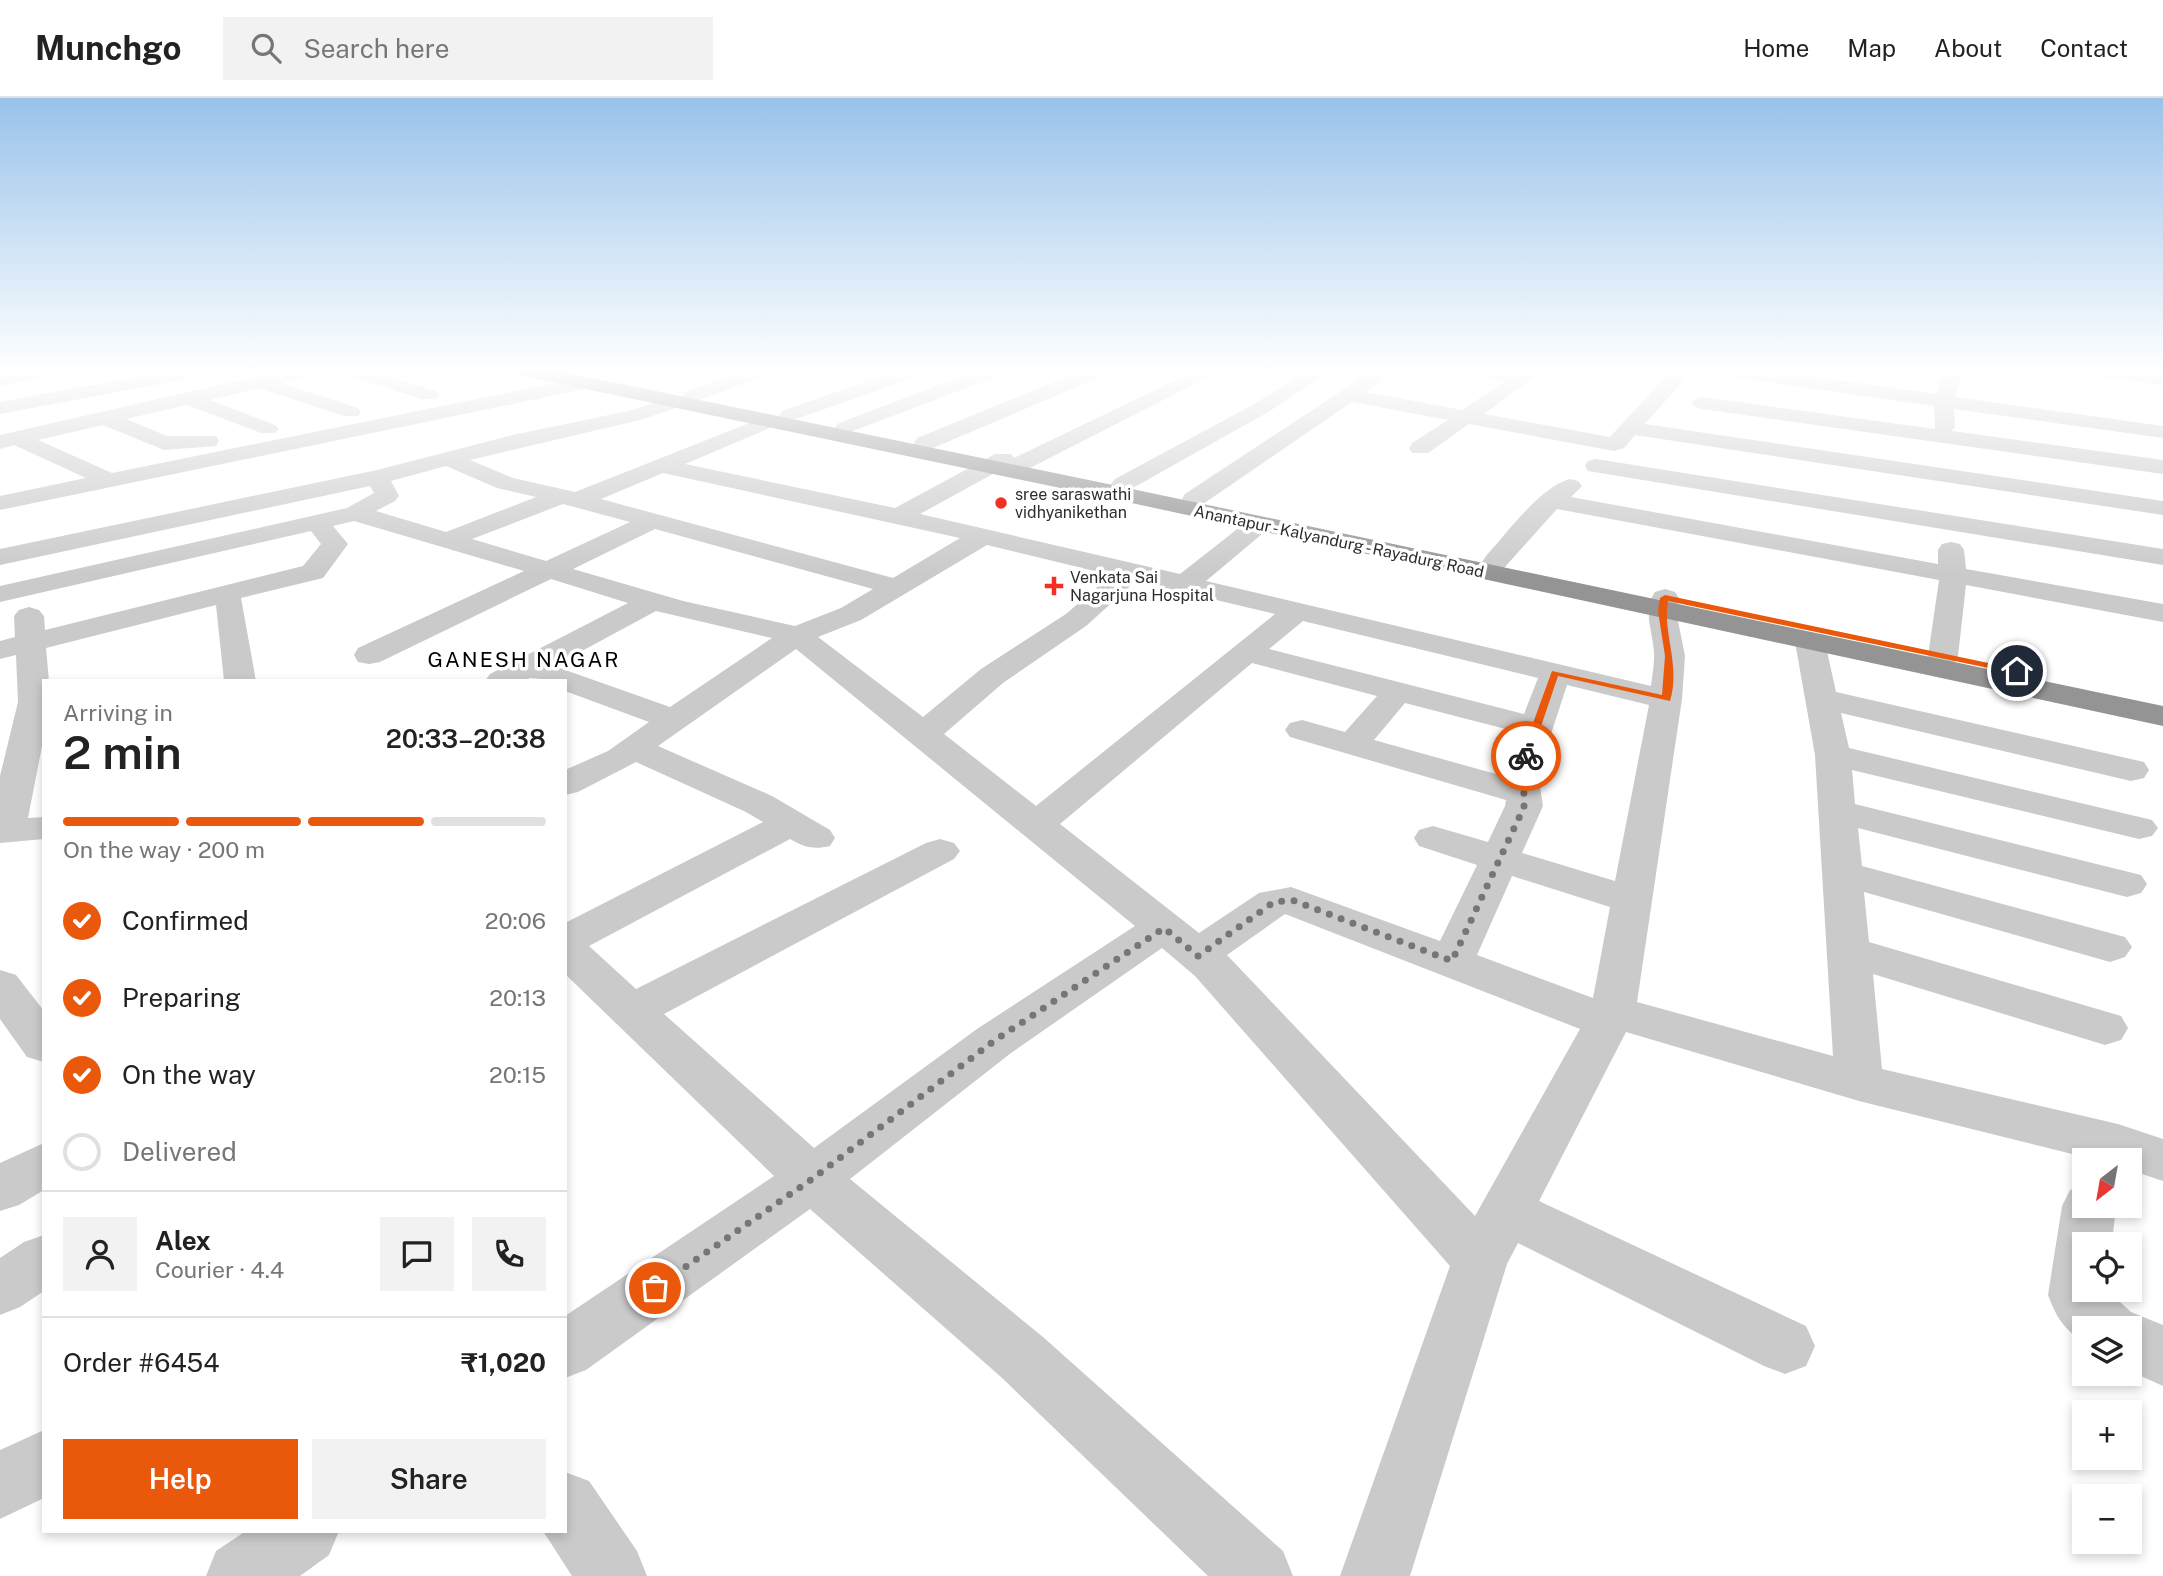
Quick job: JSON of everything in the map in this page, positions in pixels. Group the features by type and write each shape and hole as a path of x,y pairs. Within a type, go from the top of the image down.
{"highway":[{"name":"Anantapur - Kalyandurg - Rayadurg Road","path":"878,437 1123,484 1495,562 1810,642 2163,716"},
{"name":"Anantapur - Kalyandurg - Rayadurg Road","path":"895,437 1259,524 1943,656 2163,702"}],"street":[{"path":"150,437 227,473"},
{"path":"0,557 227,473 364,437"},
{"path":"0,502 109,480 227,473 378,477 543,437"},
{"path":"447,540 662,466 724,437"},
{"path":"925,443 940,437"},
{"path":"898,516 1004,463 1067,437"},
{"path":"1123,484 1207,437"},
{"path":"1194,499 1286,437"},
{"path":"1420,448 1436,437"},
{"path":"1495,562 1551,501 1597,466 1621,437"},
{"path":"1630,437 1945,475 2163,509"},
{"path":"1943,656 1953,575 1944,437"},
{"path":"1951,437 2163,467"},
{"path":"8,440 109,480"},
{"path":"448,459 505,483 896,587"},
{"path":"662,466 898,516 1666,699"},
{"path":"1597,466 2163,557"},
{"path":"42,828 3,832 34,702 15,646 13,591 355,513 387,496 378,477"},
{"path":"1551,501 2163,613"},
{"path":"355,513 653,601 797,635 1211,965 1480,1260"},
{"path":"369,655 652,521"},
{"path":"15,646 313,572 335,544 317,522"},
{"path":"1185,584 1259,524"},
{"path":"571,776 620,758 797,635 851,614 983,536"},
{"path":"923,734 992,676 1076,620 1131,571"},
{"path":"225,594 230,605 240,679"},
{"path":"515,674 653,601"},
{"path":"1375,1576 1480,1260 1610,1017 1666,699 1670,656 1663,604"},
{"path":"1036,825 1297,611"},
{"path":"1810,642 1833,755 1859,1082"},
{"path":"1246,652 1536,727"},
{"path":"1452,961 1524,807 1520,774 1555,673"},
{"path":"515,674 533,679"},
{"path":"567,689 674,719"},
{"path":"1352,746 1398,691"},
{"path":"1822,699 2131,770"},
{"path":"1302,730 1524,794"},
{"path":"567,940 804,830 759,804 633,748"},
{"path":"1833,755 2139,828"},
{"path":"1837,811 2127,884"},
{"path":"1433,838 1632,900"},
{"path":"631,1011 940,851"},
{"path":"1842,873 2110,947"},
{"path":"567,1349 812,1179 994,1041 1181,942 1284,900 1303,903 1452,961 1610,1017 1859,1082 2089,1148"},
{"path":"567,951 812,1179 1022,1357 1258,1576"},
{"path":"1848,951 2105,1028"},
{"path":"0,986 42,1042"},
{"path":"2142,1157 2163,1160"},
{"path":"0,1189 42,1165"},
{"path":"1507,1211 1785,1346"},
{"path":"2087,1218 2077,1295 2081,1305 2094,1316"},
{"path":"0,1289 42,1261"},
{"path":"2142,1346 2163,1357"},
{"path":"0,1486 42,1463"},
{"path":"567,1508 612,1576"},
{"path":"241,1576 302,1533"}],"way so far":[{"path":"655,1288 812,1179 994,1041 1164,928 1198,956 1274,902 1292,900 1452,961 1524,807 1520,774 1526,756"}],"place":[{"name":"sree saraswathi vidhyanikethan","path":"1001,503"},
{"name":"Venkata Sai Nagarjuna Hospital","path":"1054,586"}],"district":[{"name":"GANESH NAGAR","path":"524,660"}],"route":[{"path":"1526,756 1555,673 1666,699 1670,656 1662,611 1665,598 2017,671"}]}
